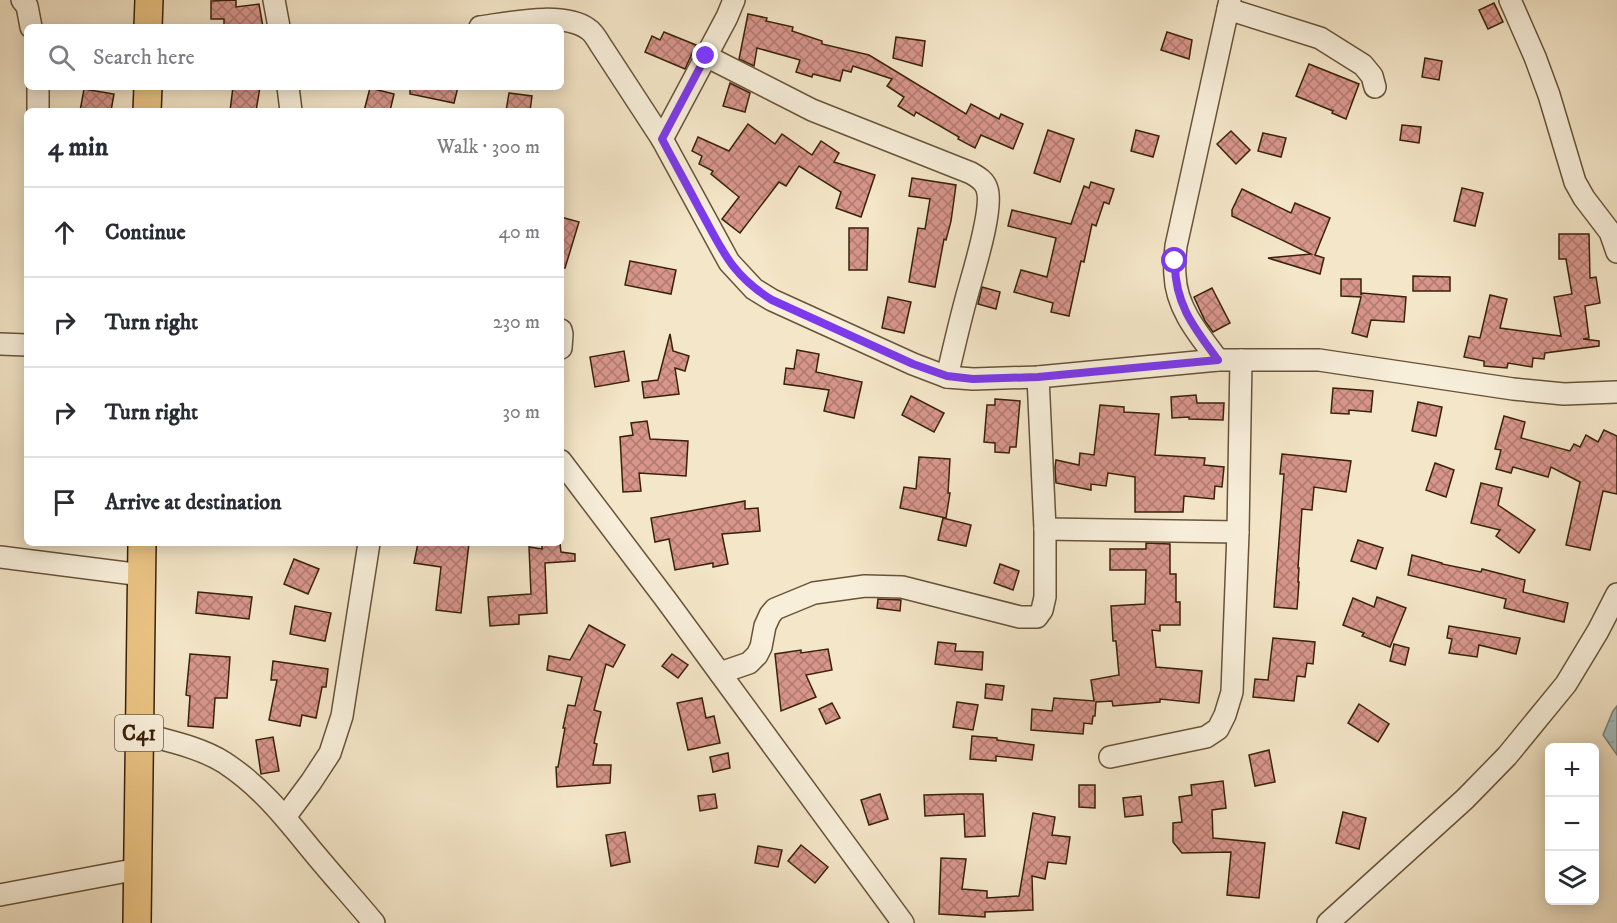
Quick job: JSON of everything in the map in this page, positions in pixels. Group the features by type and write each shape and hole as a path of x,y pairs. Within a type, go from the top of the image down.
{"main road":[{"path":"148,24 149,0"},
{"path":"147,90 147,108"},
{"name":"C41","path":"137,923 142,546"}],"street":[{"path":"22,0 27,6 30,24"},
{"path":"274,0 278,24"},
{"path":"662,139 734,0"},
{"path":"1510,0 1535,57 1575,182 1584,198 1610,232 1617,252"},
{"path":"1218,360 1186,314 1175,278 1175,261 1176,246 1229,4 1320,38 1363,65 1372,76 1375,87"},
{"path":"502,24 539,19 573,22 589,29 662,139 729,262 754,289 772,300 913,364 947,376 973,379 1038,377 1218,360 1319,360 1544,392 1564,394 1617,392"},
{"path":"706,56 812,110 971,173 983,182 988,190 989,202 986,222 947,376"},
{"path":"38,90 38,108"},
{"path":"288,90 291,108"},
{"path":"0,344 24,345"},
{"path":"1110,757 1206,737 1218,729 1225,715 1232,692 1241,360"},
{"path":"720,673 749,663 757,655 765,626 775,609 814,593 865,586 902,587 1020,617 1037,617 1042,610 1045,597 1045,529 1038,377"},
{"path":"564,465 903,923"},
{"path":"1045,529 1238,532"},
{"path":"285,817 330,753 342,716 369,546"},
{"path":"0,557 142,574"},
{"path":"1328,923 1465,799 1507,756 1566,684 1617,594"},
{"path":"139,733 203,752 225,763 261,791 374,923"},
{"path":"0,895 138,869"}],"water":[{"path":"1617,706 1617,755 1603,735"}],"building":[{"path":"236,0 236,7 259,4 262,24 224,24 224,19 211,19 211,1"},
{"path":"1494,3 1503,22 1488,29 1479,10"},
{"path":"748,14 793,27 792,31 822,41 822,44 869,55 966,114 971,104 999,119 1001,114 1023,124 1013,149 981,135 975,148 916,112 914,116 898,106 904,97 887,86 892,79 853,66 851,72 843,70 840,81 796,72 800,60 757,48 754,66 739,59"},
{"path":"664,32 696,45 685,69 645,52 652,36 660,40"},
{"path":"1167,32 1192,40 1189,59 1161,50"},
{"path":"896,37 925,41 922,66 893,58"},
{"path":"1425,58 1442,61 1439,80 1422,77"},
{"path":"1309,64 1359,84 1346,119 1332,113 1333,111 1296,96"},
{"path":"730,83 750,93 745,112 723,106"},
{"path":"84,90 114,94 112,108 81,108"},
{"path":"233,90 260,90 256,108 230,108"},
{"path":"369,90 394,94 391,108 365,108"},
{"path":"410,90 457,90 454,103 410,94"},
{"path":"509,93 532,96 530,108 506,108"},
{"path":"748,124 775,144 782,134 812,155 821,141 839,153 834,162 875,175 861,217 836,208 841,192 799,166 786,186 779,182 740,233 722,219 739,197 711,174 713,171 699,164 702,156 692,151 698,137 729,151"},
{"path":"1402,125 1421,127 1419,143 1400,140"},
{"path":"1048,130 1074,139 1060,182 1034,173"},
{"path":"1136,130 1159,136 1153,157 1131,151"},
{"path":"1231,131 1250,150 1236,164 1217,144"},
{"path":"1263,133 1286,138 1281,157 1258,151"},
{"path":"912,178 956,185 951,221 946,240 944,239 935,287 909,282 918,228 925,229 930,199 909,196"},
{"path":"1091,182 1114,189 1109,204 1104,202 1096,226 1092,224 1069,316 1051,312 1053,303 1014,292 1021,270 1047,277 1056,238 1008,226 1012,210 1071,224 1084,186 1089,188"},
{"path":"1462,188 1483,193 1475,226 1454,221"},
{"path":"1242,189 1291,213 1295,203 1330,218 1315,255 1324,258 1320,274 1268,258 1311,254 1232,216 1232,210"},
{"path":"564,218 579,222 564,268"},
{"path":"849,228 868,228 867,270 849,270"},
{"path":"1559,234 1589,234 1590,278 1596,277 1600,303 1585,306 1589,338 1583,339 1599,341 1599,346 1545,353 1544,359 1533,358 1532,367 1508,363 1507,368 1484,366 1484,361 1464,357 1469,336 1480,338 1490,295 1507,299 1500,328 1561,336 1554,297 1572,294 1566,259 1559,259"},
{"path":"630,261 676,270 671,294 625,285"},
{"path":"1413,276 1450,277 1450,291 1413,291"},
{"path":"1341,279 1361,279 1361,295 1362,293 1406,297 1404,322 1371,320 1367,337 1352,333 1361,297 1341,296"},
{"path":"982,287 1000,292 996,309 978,304"},
{"path":"1212,288 1230,323 1213,332 1194,297"},
{"path":"888,297 911,302 904,333 882,328"},
{"path":"670,334 673,351 689,356 685,371 675,368 679,394 644,398 642,382 658,380"},
{"path":"797,350 819,354 816,372 862,382 854,418 824,411 829,390 784,384 786,368 794,369"},
{"path":"624,351 629,381 595,387 590,357"},
{"path":"1333,388 1373,391 1371,412 1349,410 1349,414 1331,413"},
{"path":"1196,395 1197,403 1224,403 1223,420 1172,418 1171,397"},
{"path":"911,396 944,413 934,432 902,415"},
{"path":"995,399 1020,401 1016,447 1010,447 1009,453 995,452 995,443 984,442 987,405 995,405"},
{"path":"1418,402 1442,407 1436,436 1412,431"},
{"path":"1100,405 1124,407 1124,412 1159,414 1155,455 1205,458 1204,465 1224,467 1222,487 1215,486 1214,499 1184,496 1183,512 1135,512 1135,477 1108,473 1106,486 1091,484 1091,490 1056,483 1056,460 1079,465 1080,453 1094,455"},
{"path":"1504,416 1525,422 1521,438 1570,451 1574,444 1580,447 1586,435 1598,442 1604,430 1617,436 1617,494 1603,491 1590,550 1566,545 1580,482 1551,467 1548,477 1513,467 1511,473 1496,469 1501,450 1495,449"},
{"path":"647,421 650,439 688,441 686,476 639,473 641,491 623,492 620,437 633,435 631,423"},
{"path":"1282,454 1351,461 1346,492 1314,487 1312,510 1302,509 1297,609 1274,607 1284,474 1280,474"},
{"path":"919,457 950,459 948,493 950,493 946,518 900,508 904,487 916,489"},
{"path":"1435,463 1454,470 1446,497 1426,490"},
{"path":"1481,483 1502,488 1498,505 1535,530 1519,553 1496,536 1500,530 1471,523"},
{"path":"745,501 745,509 758,508 760,531 722,534 728,564 713,567 713,563 675,570 669,539 655,542 651,518"},
{"path":"943,518 971,525 966,546 938,540"},
{"path":"1358,540 1383,548 1376,569 1351,561"},
{"path":"1146,543 1170,544 1170,574 1176,574 1176,602 1180,602 1180,625 1160,625 1160,631 1152,630 1156,667 1202,671 1199,703 1160,699 1160,702 1113,706 1112,701 1096,702 1092,724 1084,723 1083,734 1031,730 1032,709 1052,711 1054,698 1094,701 1091,680 1119,675 1116,641 1113,641 1111,606 1145,604 1146,570 1110,570 1110,549 1146,549"},
{"path":"417,546 469,546 461,613 436,610 441,567 414,563"},
{"path":"542,546 560,546 561,552 575,554 575,561 545,563 547,613 519,615 519,624 490,626 488,597 531,594 529,547 542,549"},
{"path":"1412,555 1442,564 1481,572 1482,569 1525,580 1523,592 1568,603 1564,622 1504,608 1506,599 1408,575"},
{"path":"294,559 319,569 308,594 284,584"},
{"path":"1000,564 1019,571 1013,590 994,583"},
{"path":"198,592 252,597 249,619 196,613"},
{"path":"1377,597 1406,608 1390,647 1362,636 1364,633 1343,625 1353,598 1374,607"},
{"path":"878,599 901,600 900,611 877,608"},
{"path":"295,606 331,613 325,641 290,634"},
{"path":"589,625 625,645 613,667 606,664 594,710 601,712 594,743 597,744 593,765 611,765 610,783 557,787 556,767 558,767 568,705 575,706 582,677 547,670 549,656 570,660"},
{"path":"1449,626 1520,638 1516,654 1479,645 1477,657 1449,653 1452,639 1447,638"},
{"path":"1273,638 1315,642 1313,664 1307,663 1305,677 1297,676 1294,701 1253,697 1255,679 1268,680"},
{"path":"938,642 956,644 955,651 983,652 982,670 935,664"},
{"path":"1394,644 1409,648 1405,665 1390,661"},
{"path":"828,649 832,670 806,675 816,697 781,711 775,654"},
{"path":"190,654 230,657 227,698 215,698 213,728 188,726 190,696 186,695"},
{"path":"672,654 688,665 678,678 662,666"},
{"path":"273,661 328,669 326,687 322,687 316,718 302,715 300,726 269,720 277,680 271,680"},
{"path":"986,684 1004,686 1002,700 985,698"},
{"path":"702,698 706,718 714,716 720,743 688,750 677,703"},
{"path":"957,702 978,705 973,730 953,727"},
{"path":"832,703 840,718 826,724 819,709"},
{"path":"1359,704 1389,724 1378,742 1348,723"},
{"path":"972,736 1034,745 1032,760 996,756 996,761 970,759"},
{"path":"273,737 279,771 261,774 256,740"},
{"path":"1269,750 1275,782 1255,786 1249,755"},
{"path":"728,753 730,768 713,772 710,757"},
{"path":"1223,781 1226,808 1212,810 1213,838 1265,843 1259,898 1227,895 1231,852 1182,853 1173,842 1173,823 1182,822 1179,797 1192,795 1191,785"},
{"path":"1079,785 1095,785 1095,808 1079,807"},
{"path":"715,794 717,808 700,811 698,796"},
{"path":"880,794 888,819 869,825 861,800"},
{"path":"983,794 985,836 965,837 964,814 925,816 924,795"},
{"path":"1141,796 1143,815 1125,817 1123,798"},
{"path":"1343,812 1366,818 1359,849 1336,843"},
{"path":"1033,813 1055,817 1052,835 1070,837 1066,864 1048,862 1045,879 1032,876 1033,910 985,912 985,917 939,914 941,858 966,859 962,889 987,891 987,898 1019,896"},
{"path":"625,832 630,862 611,866 606,835"},
{"path":"801,845 828,867 815,883 788,861"},
{"path":"758,846 782,850 778,867 755,863"}],"route":[{"path":"706,56 662,139 729,262 754,289 772,300 913,364 947,376 973,379 1038,377 1218,360 1186,314 1175,278 1175,261"}]}
